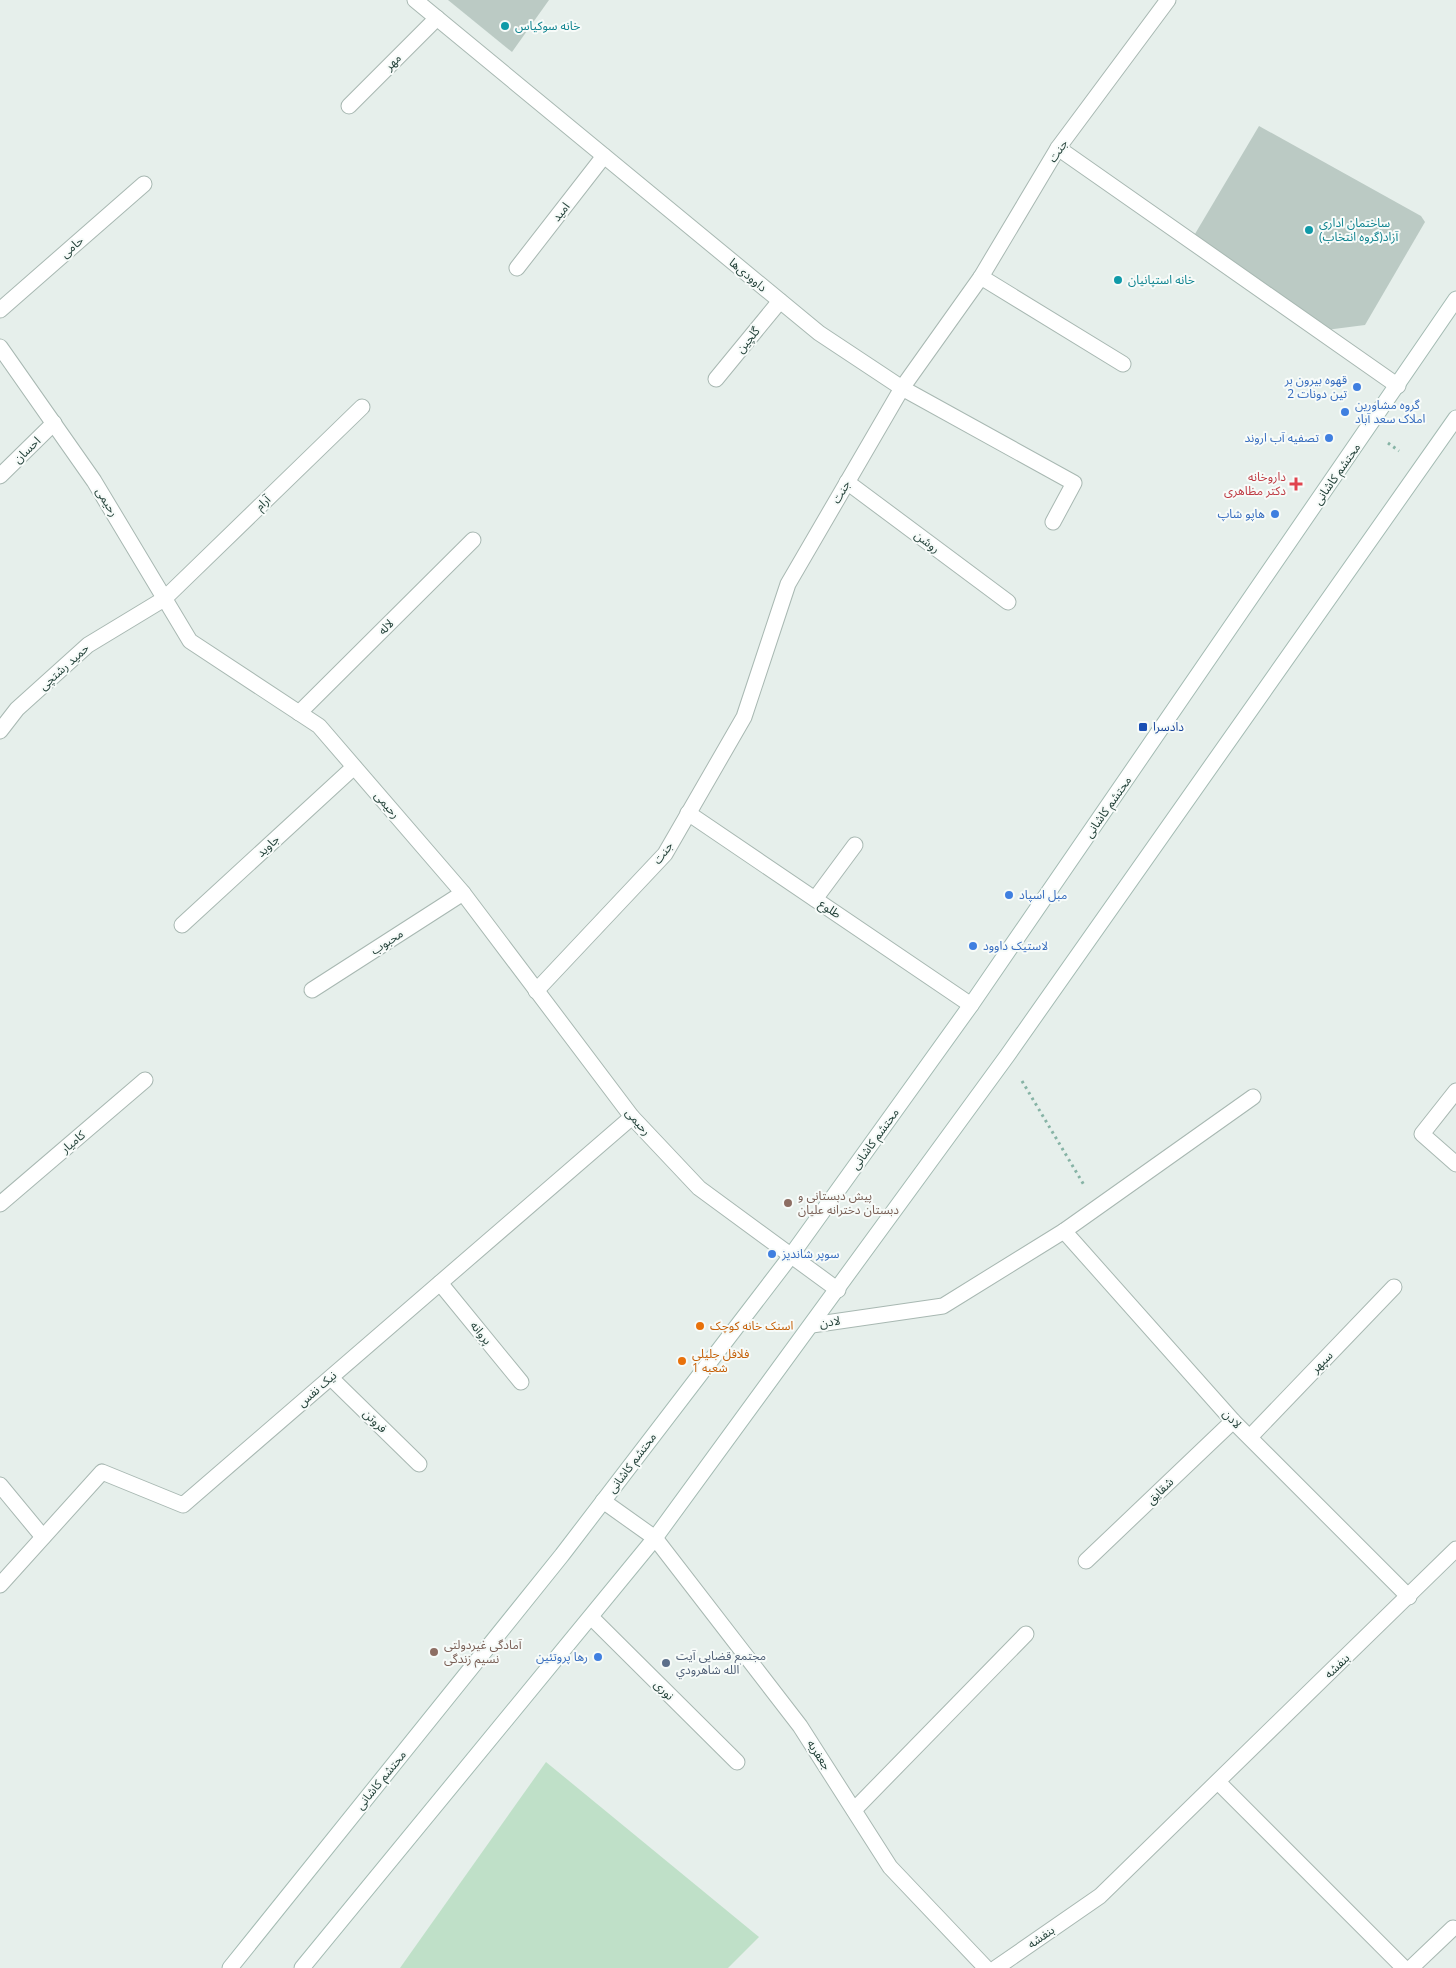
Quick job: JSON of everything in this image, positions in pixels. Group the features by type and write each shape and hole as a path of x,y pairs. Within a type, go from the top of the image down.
{"street":[{"name":"داوودی‌ها","path":"415,0 819,333 902,388 1074,483 1053,522"},
{"name":"جنت","path":"536,991 664,854 744,717 788,584 902,388 981,277 1058,148 1168,0"},
{"name":"مهر","path":"348,106 437,18"},
{"path":"1058,148 1398,386"},
{"name":"امید","path":"517,268 604,156"},
{"name":"حامی","path":"0,310 144,184"},
{"path":"981,277 1123,364"},
{"name":"محتشم کاشانی","path":"230,1968 603,1501 790,1257 971,1005 1456,299"},
{"name":"گلچین","path":"716,379 780,301"},
{"name":"رحیمی","path":"0,346 94,481 190,641 319,726 463,893 632,1117 699,1188 790,1257 838,1290"},
{"name":"آرام","path":"164,598 362,407"},
{"path":"302,1968 592,1618 655,1538 838,1290 1007,1056 1456,419"},
{"name":"احسان","path":"0,476 54,423"},
{"name":"روشن","path":"847,482 1008,602"},
{"name":"لاله","path":"299,713 473,540"},
{"name":"حمید رشتچی","path":"0,732 17,710 88,645 164,598"},
{"name":"جاوید","path":"182,925 354,767"},
{"name":"طلوع","path":"688,813 971,1005"},
{"path":"815,899 855,845"},
{"name":"محبوب","path":"312,990 463,893"},
{"name":"کامیار","path":"0,1204 145,1080"},
{"path":"1456,1091 1422,1134 1456,1164"},
{"name":"لادن","path":"812,1325 943,1306 1064,1231 1253,1097"},
{"name":"نیک نفس","path":"0,1585 102,1472 183,1505 632,1117"},
{"name":"لادن","path":"1064,1231 1233,1421 1409,1597"},
{"name":"پروانه","path":"440,1283 521,1382"},
{"name":"سپهر","path":"1250,1437 1394,1287"},
{"name":"فروتن","path":"331,1378 419,1464"},
{"name":"شقایق","path":"1086,1561 1233,1421"},
{"path":"0,1485 43,1537"},
{"name":"جعفریه","path":"603,1501 655,1538 800,1726 890,1867 986,1968"},
{"name":"بنفشه","path":"996,1968 1100,1896 1409,1597 1456,1549"},
{"name":"نوری","path":"592,1618 736,1762"},
{"path":"854,1810 1026,1634"},
{"path":"1218,1782 1404,1968"},
{"path":"1411,1968 1453,1928"}],"path":[{"path":"1368,429 1422,468"},
{"path":"1007,1056 1098,1207"}],"green space":[{"path":"546,1762 759,1937 728,1968 400,1968"}],"building":[{"name":"خانه سوکیاس","path":"448,0 549,0 512,52"},
{"name":"ساختمان اداری آزاد(گروه انتخاب)","path":"1259,126 1421,216 1425,222 1365,325 1326,330 1192,239"}],"place":[{"name":"خانه سوکیاس","path":"505,26"},
{"name":"ساختمان اداری آزاد(گروه انتخاب)","path":"1309,230"},
{"name":"خانه استپانیان","path":"1118,280"},
{"name":"قهوه بیرون بر تین دونات 2","path":"1357,387"},
{"name":"گروه مشاورین املاک سعد آباد","path":"1345,412"},
{"name":"تصفیه آب اروند","path":"1329,438"},
{"name":"داروخانه دکتر مظاهری","path":"1296,484"},
{"name":"هاپو شاپ","path":"1275,514"},
{"name":"دادسرا","path":"1143,727"},
{"name":"مبل اسپاد","path":"1009,895"},
{"name":"لاستیک داوود","path":"973,946"},
{"name":"پیش دبستانی و دبستان دخترانه علیان","path":"788,1203"},
{"name":"سوپر شاندیز","path":"772,1254"},
{"name":"اسنک خانه کوچک","path":"700,1326"},
{"name":"فلافل جلیلی شعبه 1","path":"682,1361"},
{"name":"آمادگی غیردولتی نسیم زندگی","path":"434,1652"},
{"name":"رها پروتئین","path":"598,1657"},
{"name":"مجتمع قضایی آیت الله شاهرودي","path":"666,1663"}]}
